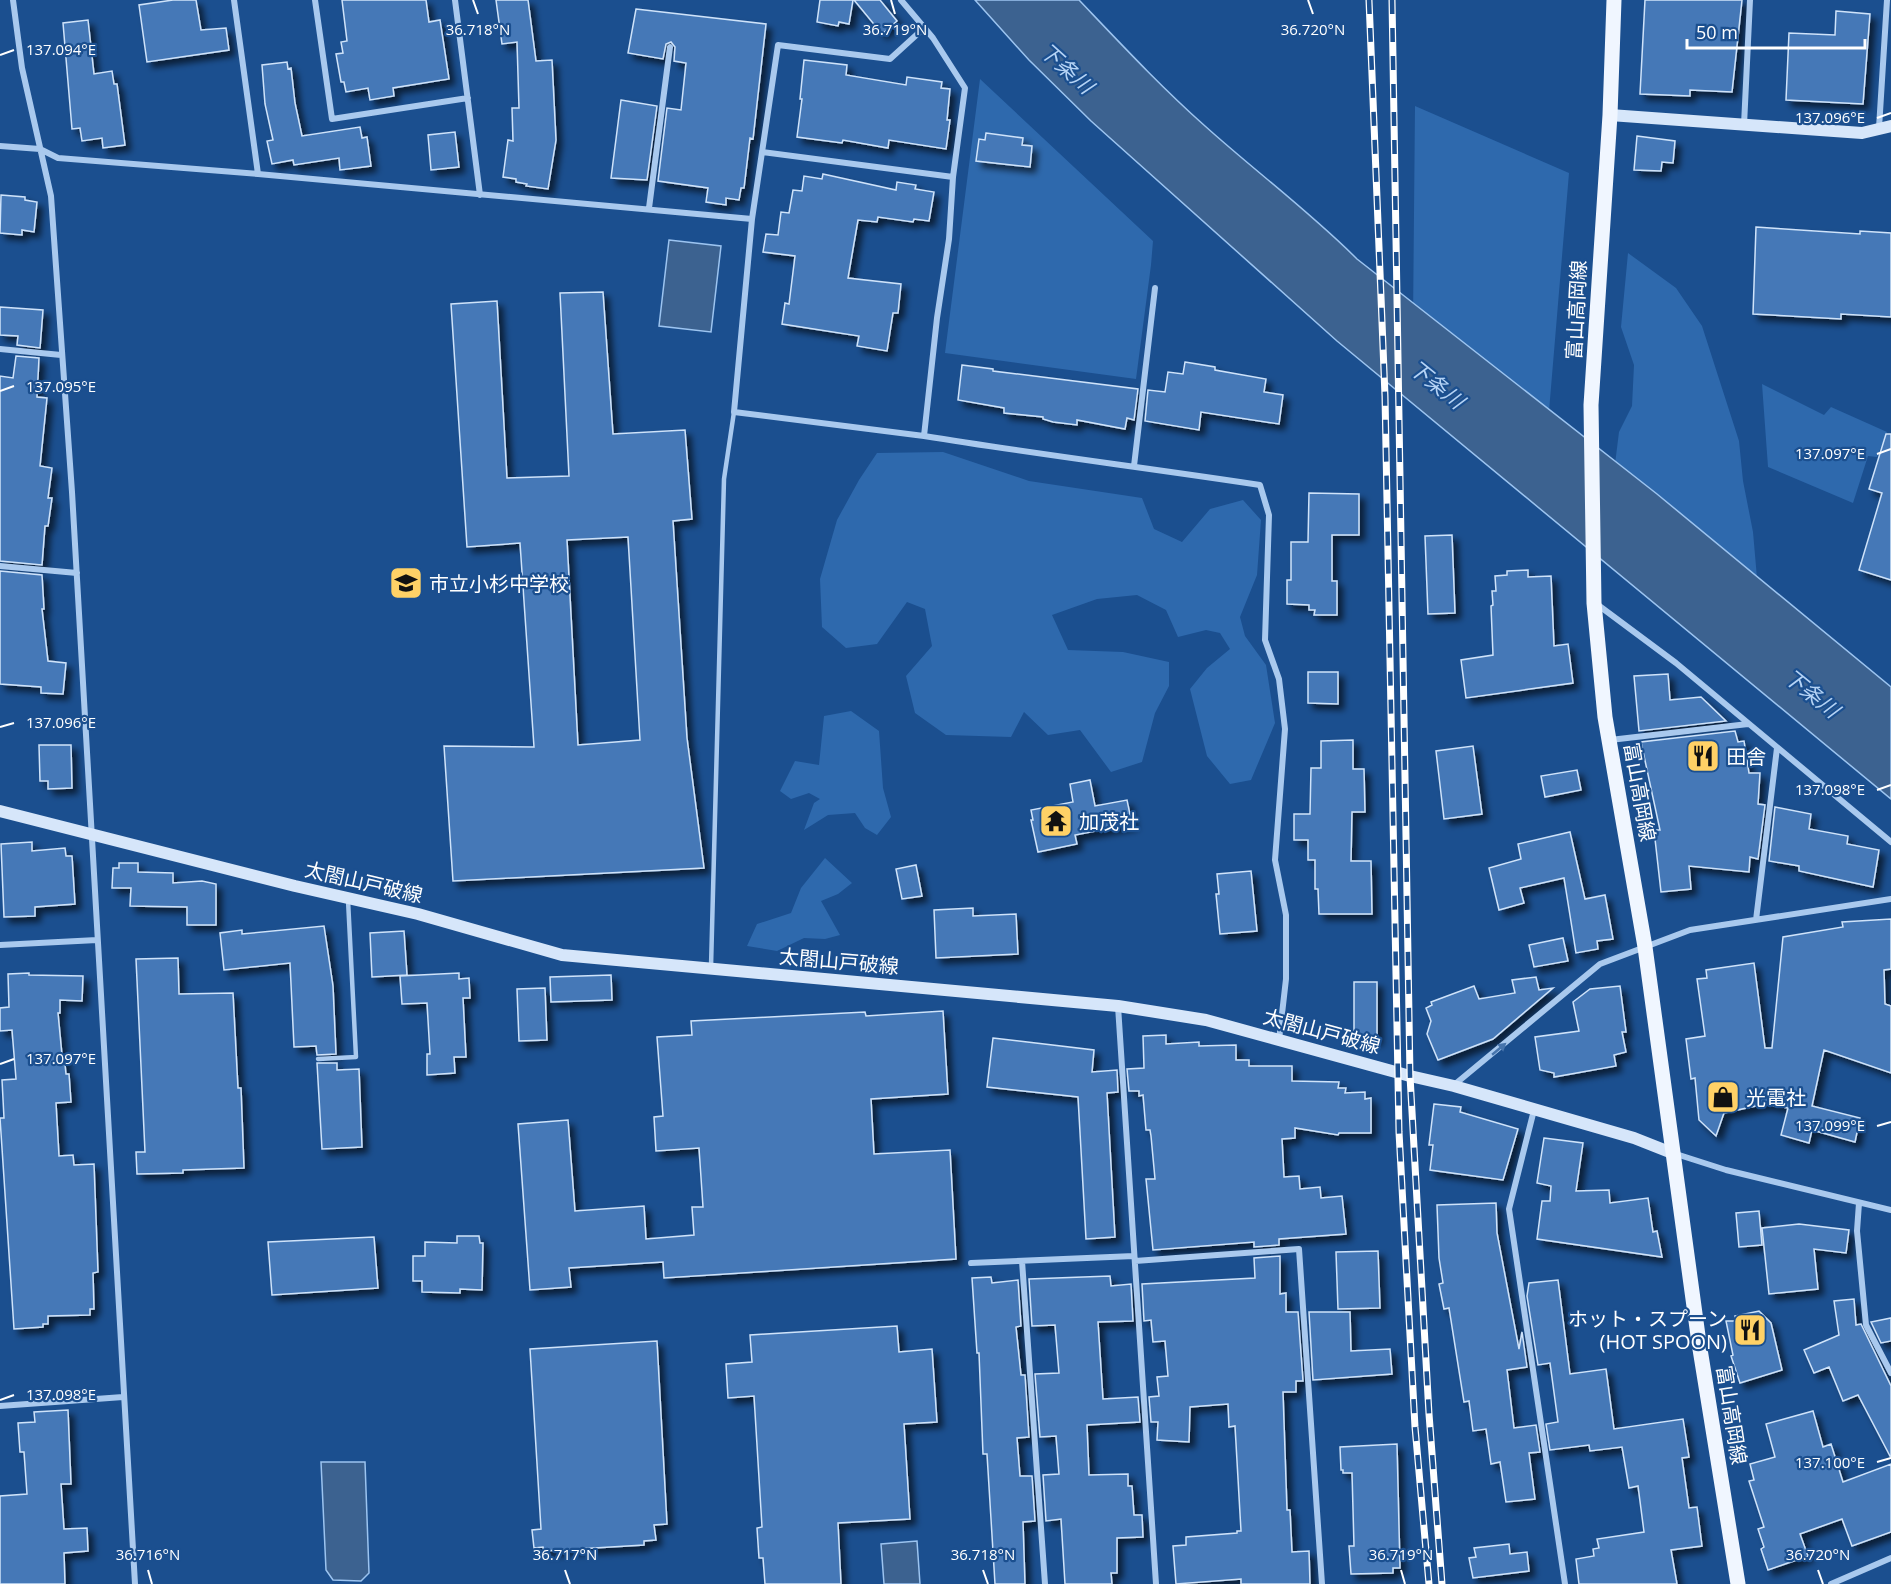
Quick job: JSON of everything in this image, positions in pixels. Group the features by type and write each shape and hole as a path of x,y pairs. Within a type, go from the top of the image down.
{"main road":[{"name":"富山高岡線","path":"1614,0 1610,115 1591,430 1594,603 1605,717 1645,947 1699,1343 1738,1584"},
{"path":"1610,115 1862,133 1885,128"},
{"name":"太閤山戸破線","path":"0,811 418,914 562,955 1118,1006 1206,1020 1454,1086 1634,1138 1672,1153"}],"street":[{"path":"13,0 22,68 51,196 76,573 135,1584"},
{"path":"234,0 258,174"},
{"path":"315,0 332,119 468,98"},
{"path":"455,0 480,195"},
{"path":"901,0 933,38 965,88 953,177 949,240 937,318 924,436"},
{"path":"1744,125 1750,0"},
{"path":"1885,128 1887,0"},
{"path":"924,28 890,59 778,45 752,219 734,412 924,436 1034,454 1260,485 1269,515 1265,640 1279,679 1285,729 1275,860 1286,915 1286,979 1279,1040"},
{"path":"649,208 670,47"},
{"path":"0,146 40,149 58,158 649,208 752,219"},
{"path":"762,152 953,177"},
{"path":"1134,466 1155,288"},
{"path":"0,349 61,355"},
{"path":"0,566 76,573"},
{"path":"1594,603 1676,663 1891,842"},
{"path":"1610,740 1748,724"},
{"path":"1756,920 1777,748"},
{"path":"1454,1086 1600,964 1690,930 1891,899"},
{"path":"0,945 97,940"},
{"path":"1118,1006 1156,1584"},
{"path":"1534,1109 1509,1209 1565,1584"},
{"path":"1672,1153 1726,1170 1891,1210"},
{"path":"1859,1203 1857,1231 1866,1325 1891,1373"},
{"path":"971,1263 1134,1258 1299,1249 1322,1584"},
{"path":"1022,1261 1045,1584"},
{"path":"0,1406 123,1397"},
{"path":"1831,1584 1891,1558"}],"lane":[{"path":"711,969 724,479 734,412"},
{"path":"318,1059 356,1057 347,898"}],"shaded area":[{"path":"980,79 1153,241 1136,379 945,353"},
{"path":"1415,106 1569,173 1547,435 1413,321"},
{"path":"1628,253 1676,288 1702,326 1739,441 1743,481 1753,532 1757,578 1615,464 1619,432 1632,406 1634,365 1621,327"},
{"path":"1762,384 1824,415 1831,407 1887,432 1877,457 1868,456 1853,503 1768,467"},
{"path":"943,452 1029,481 1142,498 1154,529 1182,542 1210,509 1243,500 1261,520 1257,575 1240,617 1245,636 1266,665 1275,723 1251,780 1230,784 1207,756 1190,689 1207,668 1230,649 1220,633 1206,630 1178,637 1166,610 1137,595 1097,599 1052,615 1068,650 1123,652 1169,662 1169,686 1155,713 1142,762 1111,772 1080,730 1048,735 1024,712 1011,737 946,735 915,713 906,676 932,646 925,609 907,602 877,644 846,648 822,627 820,579 837,520 877,453"},
{"path":"851,711 879,731 883,788 891,817 877,835 865,828 855,813 828,815 804,830 814,803 820,799 809,793 791,799 780,791 795,761 819,765 824,716"},
{"path":"825,858 852,883 838,894 821,901 840,935 825,939 804,938 777,951 747,946 757,924 791,913 801,888"}],"water":[{"name":"下条川","path":"975,0 1079,0 1189,111 1320,224 1357,259 1657,494 1891,687 1891,799 1337,341 1091,121 1029,60"},
{"path":"669,240 721,246 711,332 659,326"},
{"path":"321,1462 365,1462 369,1573 361,1581 333,1580 326,1570"},
{"path":"917,1541 920,1584 884,1584 881,1544"}],"building":[{"path":"173,0 196,0 201,30 226,28 229,50 147,62 139,5"},
{"path":"342,0 426,0 429,22 440,20 449,79 393,88 394,96 370,100 368,88 346,92 344,82 341,82 336,54 343,53 341,42 347,41"},
{"path":"496,0 528,0 536,61 552,60 556,140 548,189 526,186 527,184 516,182 516,179 503,177 508,140 513,141 512,108 519,108 517,42 502,44"},
{"path":"820,0 853,0 849,24 839,22 838,26 817,22"},
{"path":"854,0 880,0 897,21 882,34"},
{"path":"1645,0 1742,0 1732,92 1690,90 1690,96 1640,94"},
{"path":"636,9 766,24 753,139 750,138 744,188 741,188 739,200 726,198 726,205 706,202 708,188 658,181 667,108 681,110 686,63 674,61 675,47 671,42 666,44 663,59 628,53"},
{"path":"1836,11 1870,14 1863,104 1786,100 1789,33 1835,35"},
{"path":"88,20 94,74 112,71 114,84 117,84 125,145 103,148 102,138 82,141 80,128 72,129 63,23"},
{"path":"804,60 847,65 846,75 906,85 907,77 942,82 941,88 950,89 947,120 950,120 946,149 889,140 888,148 843,140 842,143 797,137"},
{"path":"287,62 288,69 291,68 302,136 360,127 362,138 367,137 371,166 340,170 339,158 294,165 293,160 272,164 267,141 273,140 265,104 262,65"},
{"path":"621,100 657,106 647,180 611,178"},
{"path":"455,132 459,167 431,170 428,135"},
{"path":"986,133 1023,138 1022,145 1032,146 1030,167 976,161 979,139 985,140"},
{"path":"1637,136 1675,141 1673,163 1662,162 1661,171 1634,170"},
{"path":"823,174 896,190 897,182 916,185 915,189 934,192 929,221 914,219 913,222 878,217 877,222 858,220 848,278 901,284 898,313 893,313 887,351 857,346 859,336 782,324 785,303 789,304 795,256 763,252 766,234 778,235 781,212 789,213 793,190 802,191 804,176 822,179"},
{"path":"1,195 25,197 25,200 37,202 34,232 22,230 22,235 0,233"},
{"path":"1756,227 1860,234 1860,231 1891,233 1891,317 1841,314 1841,319 1753,314"},
{"path":"603,292 613,434 685,430 692,519 673,521 687,738 704,868 453,881 444,746 534,747 520,543 467,547 451,304 497,301 507,478 569,476 560,293","holes":["628,537 640,740 578,745 567,540"]},
{"path":"0,307 43,310 40,348 17,345 18,336 0,335"},
{"path":"16,356 39,358 37,397 47,398 40,466 52,468 48,498 52,498 48,526 45,526 42,565 0,561 0,376 13,378"},
{"path":"1185,362 1266,379 1264,392 1283,395 1279,424 1201,412 1199,430 1145,421 1148,390 1165,392 1168,372 1183,374"},
{"path":"962,365 1138,389 1134,420 1127,418 1125,429 1077,420 1077,425 1053,422 1043,417 1004,413 1004,408 958,400"},
{"path":"1886,434 1891,434 1891,580 1859,570 1882,493 1869,489"},
{"path":"1309,493 1359,494 1359,535 1332,535 1332,581 1337,581 1337,615 1314,615 1315,610 1309,610 1309,605 1287,604 1287,580 1291,580 1291,542 1308,542"},
{"path":"1452,535 1455,613 1428,614 1425,536"},
{"path":"1528,570 1528,577 1551,576 1554,646 1568,644 1573,683 1466,698 1461,660 1493,655 1491,606 1493,605 1492,591 1496,591 1495,576 1507,575 1507,571"},
{"path":"0,571 42,575 44,609 42,609 48,661 66,663 63,694 41,693 41,687 0,684"},
{"path":"1308,672 1338,672 1338,704 1308,703"},
{"path":"1668,674 1670,700 1701,697 1726,721 1639,731 1634,676"},
{"path":"1735,731 1738,742 1744,741 1749,773 1760,773 1758,804 1765,805 1758,859 1750,857 1749,872 1689,866 1691,889 1661,892 1654,830 1660,830 1641,742"},
{"path":"1353,740 1353,769 1364,769 1365,812 1352,812 1351,861 1371,861 1372,914 1319,914 1318,889 1315,889 1315,860 1308,860 1308,840 1294,840 1294,814 1310,814 1311,768 1321,768 1321,741"},
{"path":"39,745 71,745 72,788 48,789 48,781 40,781"},
{"path":"1473,746 1482,814 1444,819 1436,751"},
{"path":"1577,770 1581,790 1545,797 1541,776"},
{"path":"1090,780 1095,806 1127,800 1132,824 1075,835 1077,844 1038,852 1031,810 1073,802 1070,784"},
{"path":"1775,807 1811,814 1809,829 1848,836 1847,844 1879,850 1873,887 1799,871 1799,866 1769,861"},
{"path":"1570,832 1585,899 1605,895 1613,939 1597,941 1598,949 1576,953 1564,878 1520,888 1524,903 1499,910 1489,868 1521,859 1518,844"},
{"path":"32,842 32,851 65,848 66,856 72,856 75,904 35,907 35,916 4,917 1,844"},
{"path":"119,863 138,863 138,872 173,873 173,883 202,881 216,884 216,925 187,925 187,907 130,906 131,888 112,888 113,868 119,868"},
{"path":"916,865 922,896 902,899 896,869"},
{"path":"1251,871 1257,931 1220,934 1216,894 1219,894 1217,874"},
{"path":"973,908 973,916 1016,914 1018,954 936,958 934,910"},
{"path":"1891,919 1891,969 1884,970 1885,1004 1891,1006 1891,1073 1824,1050 1812,1106 1860,1118 1855,1142 1812,1130 1809,1143 1781,1135 1788,1108 1765,1104 1724,1113 1716,1136 1699,1120 1695,1078 1691,1079 1686,1039 1705,1036 1697,979 1707,978 1706,970 1754,963 1765,1048 1772,1048 1783,937 1843,927 1842,922"},
{"path":"324,926 333,986 336,1054 317,1055 316,1046 294,1047 290,963 224,970 220,933 242,930 242,934"},
{"path":"404,931 407,975 372,977 370,933"},
{"path":"1563,938 1568,961 1534,967 1529,945"},
{"path":"178,958 179,994 233,993 238,1088 241,1088 244,1168 137,1174 136,1152 145,1152 136,959"},
{"path":"29,973 29,975 83,976 82,1001 60,1000 60,1013 58,1013 62,1055 64,1055 66,1074 69,1074 71,1102 56,1103 59,1156 73,1155 74,1165 94,1164 98,1272 93,1273 94,1309 90,1309 90,1315 48,1316 48,1324 43,1324 43,1327 14,1329 0,1118 4,1118 2,1080 16,1079 12,1030 0,1031 0,1008 9,1007 8,974"},
{"path":"459,973 459,979 469,978 470,998 463,998 466,1057 454,1057 455,1073 427,1075 427,1054 430,1054 427,1003 402,1004 400,976"},
{"path":"611,975 612,1000 551,1002 550,977"},
{"path":"1536,977 1539,990 1553,988 1493,1039 1438,1060 1427,1034 1431,1021 1426,1008 1432,1005 1431,1002 1474,986 1479,999 1515,993 1512,980"},
{"path":"1354,982 1377,982 1377,1040 1354,1040"},
{"path":"1620,986 1626,1032 1622,1032 1626,1052 1614,1055 1616,1066 1554,1077 1554,1073 1540,1070 1535,1037 1579,1031 1573,1002 1590,989"},
{"path":"545,988 547,1040 519,1041 517,989"},
{"path":"943,1011 948,1094 871,1099 874,1154 950,1150 956,1259 664,1278 663,1262 569,1268 571,1287 530,1290 518,1124 568,1120 575,1211 644,1206 646,1239 694,1235 692,1207 703,1207 699,1148 656,1151 654,1117 663,1116 657,1037 692,1035 691,1021 865,1012 866,1016"},
{"path":"1166,1035 1166,1044 1199,1042 1199,1046 1236,1045 1236,1060 1249,1060 1249,1066 1292,1066 1292,1081 1339,1082 1338,1088 1346,1088 1345,1093 1365,1092 1365,1099 1371,1098 1371,1133 1339,1133 1338,1135 1295,1128 1295,1138 1282,1139 1284,1177 1299,1176 1300,1189 1320,1187 1321,1198 1342,1196 1346,1234 1279,1239 1279,1245 1254,1247 1254,1242 1153,1250 1146,1179 1155,1179 1151,1136 1150,1130 1146,1130 1143,1095 1139,1096 1139,1091 1129,1091 1127,1069 1144,1068 1143,1036"},
{"path":"993,1038 1094,1050 1092,1072 1117,1070 1118,1092 1107,1093 1115,1237 1086,1239 1078,1097 987,1087"},
{"path":"317,1063 337,1063 337,1070 359,1069 362,1147 322,1149"},
{"path":"1434,1104 1461,1107 1460,1112 1518,1129 1503,1180 1430,1170 1433,1145 1429,1145"},
{"path":"1544,1138 1583,1143 1576,1191 1609,1190 1610,1203 1648,1198 1653,1232 1657,1231 1662,1257 1537,1239 1542,1201 1550,1201 1551,1186 1537,1183"},
{"path":"1496,1203 1497,1233 1519,1349 1522,1332 1527,1367 1507,1370 1514,1428 1536,1425 1540,1452 1529,1453 1535,1499 1506,1502 1500,1462 1491,1464 1486,1429 1473,1431 1469,1401 1464,1402 1449,1308 1444,1309 1439,1284 1443,1283 1439,1258 1437,1205"},
{"path":"1759,1211 1762,1245 1739,1247 1736,1213"},
{"path":"1799,1224 1849,1230 1846,1253 1814,1249 1818,1289 1769,1294 1762,1228"},
{"path":"457,1236 479,1236 480,1243 483,1243 482,1290 460,1289 460,1293 422,1292 422,1281 413,1281 413,1256 425,1256 425,1242 457,1243"},
{"path":"374,1237 378,1288 272,1295 268,1242"},
{"path":"1378,1251 1380,1308 1338,1309 1336,1252"},
{"path":"1280,1256 1280,1294 1286,1293 1286,1312 1298,1312 1303,1381 1296,1381 1296,1392 1283,1392 1287,1510 1290,1510 1292,1552 1309,1551 1310,1584 1241,1584 1241,1579 1176,1584 1173,1546 1186,1545 1186,1537 1241,1531 1235,1426 1229,1427 1228,1404 1190,1407 1189,1442 1157,1440 1158,1422 1151,1422 1149,1397 1159,1396 1157,1377 1168,1376 1165,1341 1153,1342 1151,1320 1144,1321 1142,1284 1255,1278 1254,1258"},
{"path":"1110,1276 1111,1286 1131,1284 1133,1321 1098,1322 1103,1399 1138,1397 1140,1422 1087,1425 1089,1475 1128,1474 1128,1486 1132,1486 1134,1515 1142,1515 1143,1537 1117,1538 1117,1573 1111,1573 1112,1584 1065,1584 1061,1519 1046,1521 1043,1475 1059,1474 1056,1436 1040,1437 1035,1374 1059,1373 1055,1325 1032,1326 1029,1279"},
{"path":"991,1277 992,1283 1018,1280 1021,1326 1016,1327 1021,1375 1025,1375 1029,1437 1017,1438 1020,1476 1032,1476 1035,1521 1023,1522 1025,1584 995,1584 987,1454 983,1454 979,1353 977,1353 972,1278"},
{"path":"1558,1280 1570,1374 1606,1369 1614,1429 1683,1419 1689,1457 1682,1458 1689,1508 1697,1507 1702,1546 1671,1550 1677,1584 1579,1584 1576,1559 1594,1556 1593,1549 1599,1548 1597,1539 1644,1532 1638,1486 1629,1488 1622,1447 1590,1451 1589,1445 1550,1450 1546,1424 1558,1422 1550,1363 1538,1365 1527,1296 1529,1283"},
{"path":"1854,1299 1856,1325 1861,1324 1891,1386 1891,1458 1858,1395 1843,1401 1829,1367 1814,1373 1804,1350 1839,1335 1834,1301"},
{"path":"1759,1311 1771,1323 1782,1370 1740,1383 1731,1356 1733,1355 1726,1321 1737,1321 1735,1316"},
{"path":"1309,1312 1350,1312 1351,1351 1390,1349 1392,1374 1313,1380"},
{"path":"1891,1318 1891,1341 1881,1343 1871,1322"},
{"path":"897,1326 899,1352 932,1349 937,1422 904,1424 910,1519 838,1523 841,1584 765,1584 763,1558 759,1558 757,1528 762,1527 754,1396 728,1398 726,1364 752,1362 750,1335"},
{"path":"657,1341 667,1524 654,1525 656,1540 644,1541 644,1545 544,1551 543,1547 534,1548 532,1530 541,1529 530,1349"},
{"path":"68,1410 71,1484 61,1484 64,1529 87,1528 88,1551 64,1553 65,1584 0,1584 0,1496 27,1494 24,1452 20,1452 18,1423 35,1422 34,1412"},
{"path":"1813,1411 1823,1447 1831,1444 1843,1482 1891,1464 1891,1532 1852,1546 1842,1519 1800,1534 1808,1556 1768,1570 1761,1549 1764,1547 1758,1529 1764,1527 1749,1481 1754,1480 1750,1464 1775,1457 1766,1424"},
{"path":"1397,1444 1400,1568 1393,1568 1393,1573 1351,1574 1349,1546 1354,1546 1352,1473 1343,1473 1341,1470 1340,1447"},
{"path":"1509,1544 1510,1554 1527,1552 1529,1571 1473,1578 1469,1558 1476,1557 1474,1548"}],"railway":[{"path":"1369,0 1385,396 1399,1132 1415,1427 1429,1584"},
{"path":"1392,0 1410,1076 1429,1414 1442,1584"}],"place":[{"name":"市立小杉中学校","path":"406,583"},
{"name":"田舎","path":"1703,756"},
{"name":"加茂社","path":"1056,821"},
{"name":"光電社","path":"1723,1097"},
{"name":"ホット・スプーン (HOT SPOON)","path":"1750,1330"}]}
